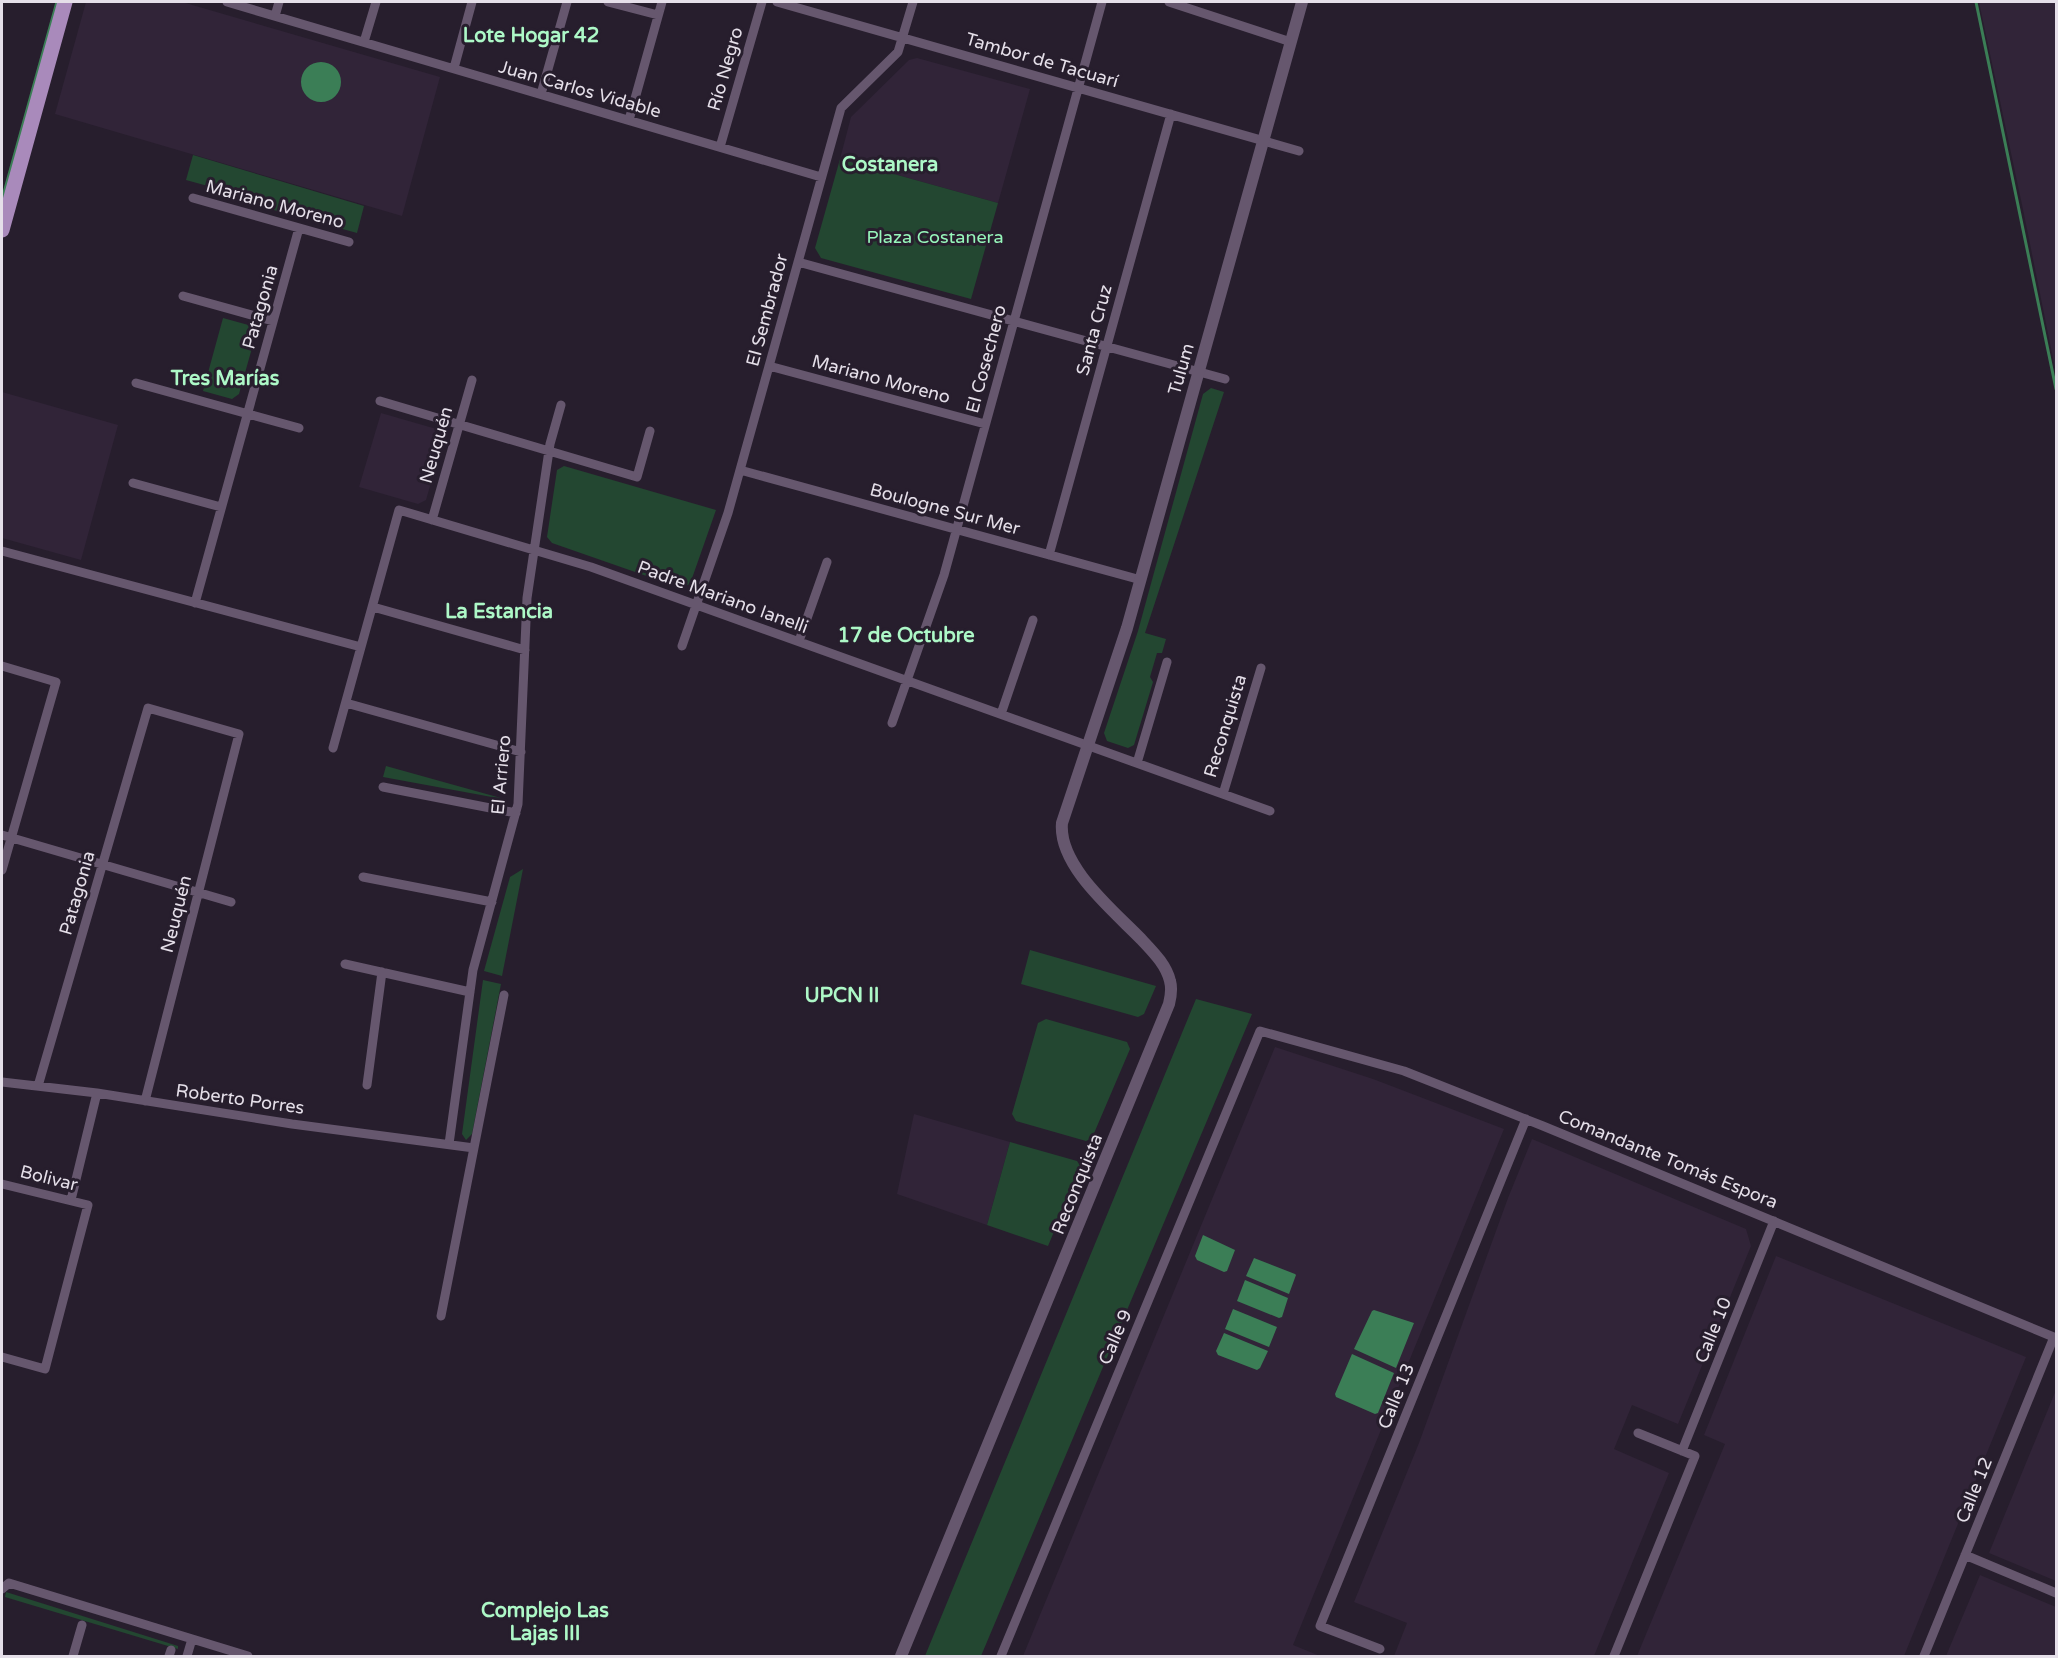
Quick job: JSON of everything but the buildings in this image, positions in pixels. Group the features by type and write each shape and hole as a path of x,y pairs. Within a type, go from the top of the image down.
{"main road":[{"path":"2,230 65,2"}],"street":[{"name":"Juan Carlos Vidable","path":"227,2 821,177"},
{"path":"275,16 279,2"},
{"path":"364,42 375,2"},
{"path":"454,69 472,2"},
{"path":"541,94 567,2"},
{"path":"608,2 658,15"},
{"path":"629,120 662,2"},
{"name":"Río Negro","path":"720,147 762,2"},
{"name":"Tambor de Tacuarí","path":"777,2 1299,150"},
{"name":"El Sembrador","path":"682,646 728,513 841,108 898,52 913,2"},
{"name":"El Cosechero","path":"892,723 944,575 1102,2"},
{"path":"1169,2 1291,42"},
{"name":"Tulum","path":"1088,745 1141,580 1302,2"},
{"name":"Santa Cruz","path":"1049,555 1171,114"},
{"name":"Mariano Moreno","path":"193,198 349,242"},
{"name":"Patagonia","path":"195,603 299,228"},
{"path":"798,262 1225,379"},
{"path":"183,296 273,321"},
{"name":"Mariano Moreno","path":"769,366 986,424"},
{"name":"Neuquén","path":"432,520 472,380"},
{"path":"136,383 299,429"},
{"path":"380,401 637,477 650,431"},
{"name":"El Arriero","path":"449,1144 473,970 519,804 527,598 549,452 561,405"},
{"name":"Boulogne Sur Mer","path":"740,470 1141,580"},
{"path":"133,483 221,507"},
{"name":"Padre Mariano Ianelli","path":"372,607 399,510 591,567 1270,811"},
{"path":"2,551 361,647"},
{"path":"799,641 826,562"},
{"path":"333,748 372,607 525,650"},
{"path":"1001,714 1033,620"},
{"path":"1137,763 1167,662"},
{"path":"2,666 56,682 6,836 2,870"},
{"name":"Reconquista","path":"1223,794 1261,668"},
{"path":"346,703 521,752"},
{"name":"Patagonia","path":"38,1086 148,708"},
{"name":"Neuquén","path":"145,1101 239,734 148,708"},
{"name":"Reconquista","path":"901,1656 1169,1004 1170,982 1162,963 1090,885 1074,865 1063,845 1062,824 1088,745"},
{"path":"382,787 516,813"},
{"path":"6,836 231,902"},
{"path":"363,877 492,902"},
{"path":"345,964 470,992"},
{"path":"367,1085 382,972"},
{"path":"441,1316 504,995"},
{"name":"Comandante Tomás Espora","path":"1260,1031 1404,1071 2055,1337"},
{"name":"Calle 9","path":"1001,1656 1260,1031"},
{"name":"Roberto Porres","path":"2,1082 97,1093 292,1124 474,1148"},
{"path":"71,1200 97,1093"},
{"name":"Calle 13","path":"1380,1649 1320,1626 1526,1119"},
{"name":"Bolivar","path":"2,1186 88,1205 45,1369 2,1357"},
{"name":"Calle 10","path":"1682,1450 1774,1221"},
{"name":"Calle 12","path":"1924,1656 2055,1337"},
{"path":"1614,1656 1695,1456 1638,1433"},
{"path":"1965,1555 2056,1593"},
{"path":"2,1589 9,1583 248,1656"},
{"path":"73,1656 82,1625"},
{"path":"187,1656 192,1639"}],"shaded area":[{"path":"86,2 182,2 440,77 402,216 55,114"},
{"path":"1979,2 2056,2 2056,373 2024,214"},
{"path":"917,58 1030,89 998,203 840,159 851,117 909,60"},
{"path":"321,62 335,68 341,82 335,96 321,102 307,96 301,82 307,68"},
{"path":"2,392 118,425 81,560 2,538"},
{"path":"381,413 440,430 444,437 426,500 418,504 359,487"},
{"path":"1275,1047 1373,1079 1504,1129 1293,1645 1320,1656 1023,1656"},
{"path":"914,1114 1010,1142 987,1225 897,1194"},
{"path":"1532,1139 1746,1229 1751,1246 1678,1424 1632,1405 1614,1449 1669,1473 1594,1656 1394,1656 1407,1623 1354,1602 1419,1443 1508,1198"},
{"path":"1203,1235 1235,1250 1227,1271 1224,1272 1197,1260 1195,1256"},
{"path":"1776,1256 2026,1357 1904,1656 1637,1656 1725,1444 1704,1435"},
{"path":"1254,1258 1296,1275 1289,1294 1246,1276"},
{"path":"1245,1280 1288,1298 1282,1317 1279,1318 1237,1301"},
{"path":"1233,1309 1277,1327 1269,1347 1225,1329"},
{"path":"1374,1310 1414,1323 1396,1368 1354,1349"},
{"path":"1224,1333 1268,1351 1260,1368 1257,1370 1218,1355 1216,1351"},
{"path":"1352,1354 1394,1373 1378,1413 1375,1414 1336,1397 1335,1394"},
{"path":"2056,1390 2056,1581 1989,1553"},
{"path":"1980,1575 2056,1607 2056,1656 1946,1656"}],"green space":[{"path":"193,155 364,206 357,233 220,195 215,188 186,180"},
{"name":"Plaza Costanera","path":"840,159 998,203 971,299 821,258 815,248"},
{"path":"223,318 252,326 256,334 239,394 232,399 203,391"},
{"path":"1211,388 1224,392 1145,633 1166,639 1162,653 1157,653 1150,677 1153,682 1134,745 1128,748 1107,741 1104,733 1138,631 1203,394"},
{"path":"564,466 716,510 690,584 681,588 552,543 547,537 557,470"},
{"path":"386,766 508,800 383,777"},
{"path":"523,869 502,976 484,971 510,877"},
{"path":"1030,950 1156,986 1144,1014 1138,1017 1021,984"},
{"path":"483,980 501,984 472,1134 466,1140 462,1134"},
{"path":"1196,999 1252,1014 981,1656 925,1656"},
{"path":"1046,1019 1127,1042 1130,1049 1092,1138 1086,1141 1016,1121 1012,1114 1038,1023"},
{"path":"1010,1142 1077,1161 1081,1167 1048,1246 987,1225"},
{"path":"6,1592 178,1646 178,1649 5,1597"}],"waterway":[{"path":"2,200 57,2"},
{"path":"1976,2 2056,389"}],"district":[{"name":"Lote Hogar 42","path":"531,35"},
{"name":"Costanera","path":"890,164"},
{"name":"Tres Marías","path":"225,378"},
{"name":"La Estancia","path":"499,611"},
{"name":"17 de Octubre","path":"906,635"},
{"name":"UPCN II","path":"842,995"},
{"name":"Complejo Las Lajas III","path":"545,1622"}]}
